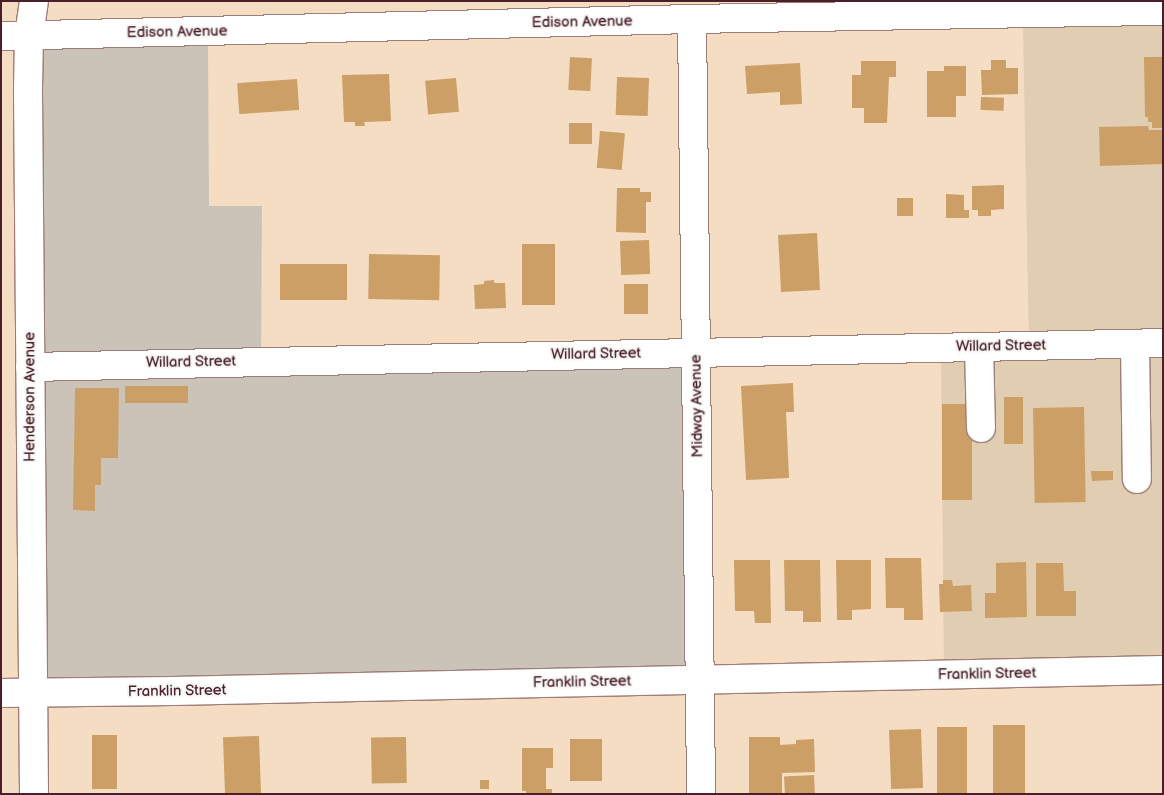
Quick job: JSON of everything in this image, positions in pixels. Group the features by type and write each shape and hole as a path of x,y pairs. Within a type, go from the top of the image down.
{"street":[{"name":"Henderson Avenue","path":"34,1 29,36 34,794"},
{"name":"Edison Avenue","path":"1,36 692,19 1163,11"},
{"name":"Midway Avenue","path":"692,19 700,579 698,679 701,794"},
{"name":"Willard Street","path":"30,367 1163,343"},
{"path":"1135,344 1137,480"},
{"path":"979,347 981,428"},
{"name":"Franklin Street","path":"1,693 1163,670"}],"shaded area":[{"path":"1163,24 1163,671 944,674 941,349 1029,348 1023,26"},
{"path":"208,45 209,206 262,206 261,366 706,353 710,677 43,691 41,49"}],"building":[{"path":"570,57 592,58 590,91 568,90"},
{"path":"1144,57 1163,57 1163,128 1152,128 1152,122 1148,122 1148,117 1145,117"},
{"path":"991,60 1006,60 1006,68 1018,68 1018,94 982,95 981,70 991,70"},
{"path":"861,61 896,61 896,77 889,77 887,123 864,123 864,108 852,108 852,75 861,75"},
{"path":"800,63 802,104 780,105 780,92 747,94 745,66"},
{"path":"944,66 966,66 966,96 956,96 956,117 927,117 927,71 944,71"},
{"path":"389,74 391,121 364,122 365,126 355,126 355,122 344,122 342,75"},
{"path":"617,77 649,78 648,116 616,115"},
{"path":"456,78 459,112 428,115 425,81"},
{"path":"297,79 299,110 239,114 237,83"},
{"path":"981,97 1004,98 1004,111 981,110"},
{"path":"569,123 592,123 592,144 569,144"},
{"path":"1148,126 1149,130 1163,130 1163,164 1100,166 1099,127"},
{"path":"600,131 625,133 622,170 597,168"},
{"path":"1004,185 1004,209 991,210 991,216 978,216 978,210 972,210 972,186"},
{"path":"617,188 640,188 640,192 651,192 651,202 646,202 646,233 616,232"},
{"path":"946,194 964,195 964,210 969,210 969,218 946,218"},
{"path":"897,198 913,198 913,216 897,216"},
{"path":"817,233 820,290 781,292 778,235"},
{"path":"649,240 650,274 621,275 620,241"},
{"path":"522,244 555,244 555,305 522,305"},
{"path":"369,254 440,255 439,300 368,299"},
{"path":"280,264 347,264 347,300 280,300"},
{"path":"494,280 494,283 505,283 506,308 475,309 474,285"},
{"path":"624,284 648,284 648,314 624,314"},
{"path":"793,383 794,412 786,412 789,478 746,480 741,386"},
{"path":"125,386 188,386 188,403 125,403"},
{"path":"75,388 119,388 118,458 101,458 101,485 95,485 95,511 73,510"},
{"path":"1004,397 1023,397 1023,444 1004,444"},
{"path":"942,404 972,404 972,500 942,500"},
{"path":"1084,407 1086,502 1035,503 1033,408"},
{"path":"1091,471 1113,471 1113,480 1092,481"},
{"path":"885,558 921,558 923,620 904,620 904,608 886,608"},
{"path":"734,560 770,560 771,623 755,623 754,611 735,611"},
{"path":"784,560 820,560 821,622 803,622 803,611 785,611"},
{"path":"836,560 871,560 871,609 852,610 852,620 837,620"},
{"path":"1026,562 1027,617 985,618 985,593 996,593 996,563"},
{"path":"1036,563 1063,563 1064,591 1076,591 1076,616 1036,616"},
{"path":"943,580 952,580 953,586 971,585 972,611 940,612 939,584 943,584"},
{"path":"993,725 1025,725 1025,794 993,794"},
{"path":"937,727 967,727 967,794 937,794"},
{"path":"921,729 923,788 891,789 889,730"},
{"path":"92,735 117,735 117,789 92,789"},
{"path":"259,736 261,794 225,794 223,737"},
{"path":"406,737 407,783 372,784 371,738"},
{"path":"749,737 780,737 780,745 796,744 796,740 814,739 815,772 782,773 782,794 749,794"},
{"path":"570,739 602,739 602,781 570,781"},
{"path":"522,748 553,748 553,768 546,768 546,789 552,789 552,794 526,794 526,791 522,791"},
{"path":"814,775 815,794 785,794 784,777"},
{"path":"480,780 489,780 489,789 480,789"}]}
